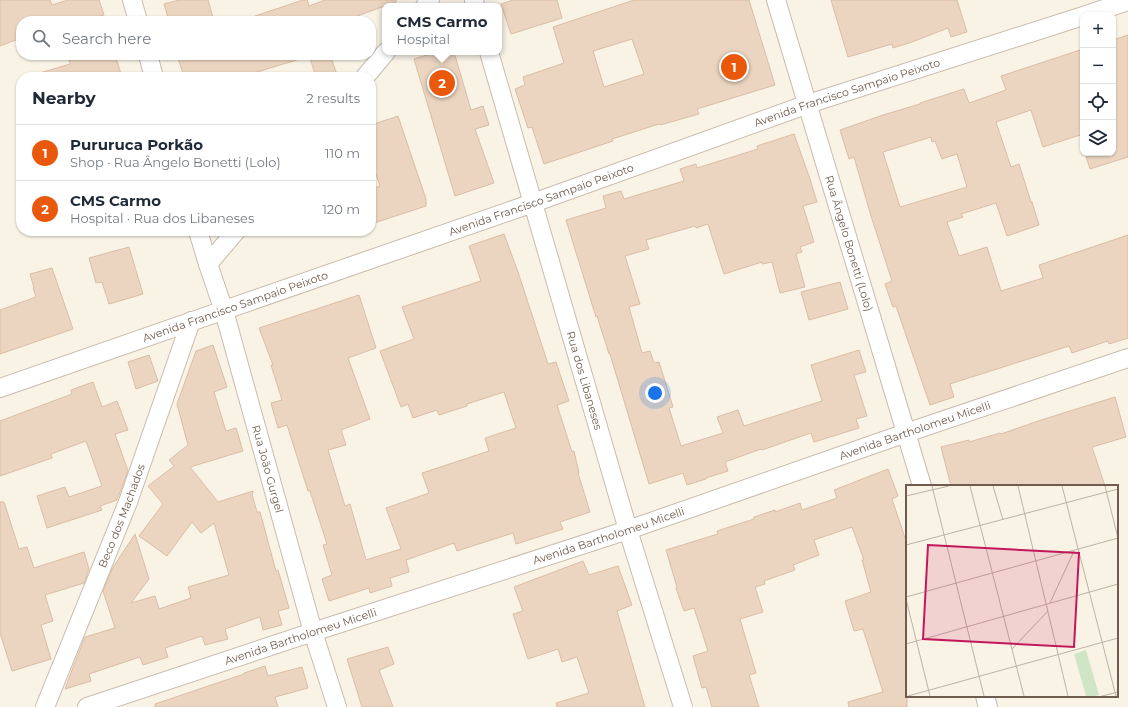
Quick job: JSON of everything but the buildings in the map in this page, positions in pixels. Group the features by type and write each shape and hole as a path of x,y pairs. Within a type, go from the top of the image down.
{"street":[{"path":"132,0 137,16"},
{"name":"Rua Ângelo Bonetti (Lolo)","path":"776,0 922,485"},
{"path":"1096,12 1128,2"},
{"name":"Avenida Francisco Sampaio Peixoto","path":"0,388 534,203 808,104 1080,17"},
{"path":"369,72 383,55"},
{"name":"Rua dos Libaneses","path":"490,55 628,530 683,707"},
{"path":"149,60 153,72"},
{"name":"Rua João Gurgel","path":"200,236 224,311 314,632 337,707"},
{"path":"208,264 232,236"},
{"name":"Beco dos Machados","path":"45,707 128,502 192,322"},
{"name":"Avenida Bartholomeu Micelli","path":"87,707 628,530 906,433 1128,358"},
{"path":"985,697 988,707"}],"place":[{"name":"Pururuca Porkão","path":"734,67"},
{"name":"CMS Carmo","path":"442,83"}]}
